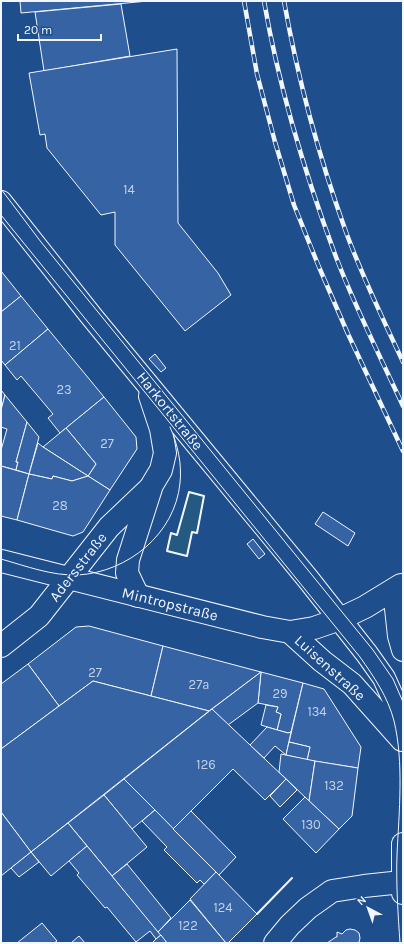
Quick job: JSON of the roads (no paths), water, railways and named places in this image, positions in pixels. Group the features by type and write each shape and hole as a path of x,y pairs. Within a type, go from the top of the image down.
{"street":[{"name":"Harkortstraße","path":"1,202 58,275 295,562 340,619"},
{"name":"Adersstraße","path":"138,596 127,573 126,566 152,486 161,470 165,453 161,429 144,380"},
{"name":"Adersstraße","path":"1,646 40,616 109,527 152,486"},
{"name":"Mintropstraße","path":"1,561 138,596 290,632 314,628 340,619 365,607 398,587 399,636 403,650"},
{"name":"Luisenstraße","path":"340,619 384,678 393,698 403,736"},
{"name":"Luisenstraße","path":"290,632 322,661 352,684 403,741"},
{"path":"275,943 290,925 308,908 332,891 364,886 403,887 403,844"}],"tram line":[{"path":"1,189 41,242 373,650 393,679 403,702"},
{"path":"1,215 360,657 380,688 394,721 399,753 400,805 397,877 400,943"},
{"path":"1,559 49,572 78,575 114,567 131,558 146,547 159,534 169,518 176,501 180,483 179,455 170,427"}],"railway":[{"path":"244,1 257,74 294,205 348,334 403,451"},
{"path":"264,1 285,98 314,194 343,276 403,406"},
{"path":"284,1 310,118 336,204 359,265 403,362"}]}
